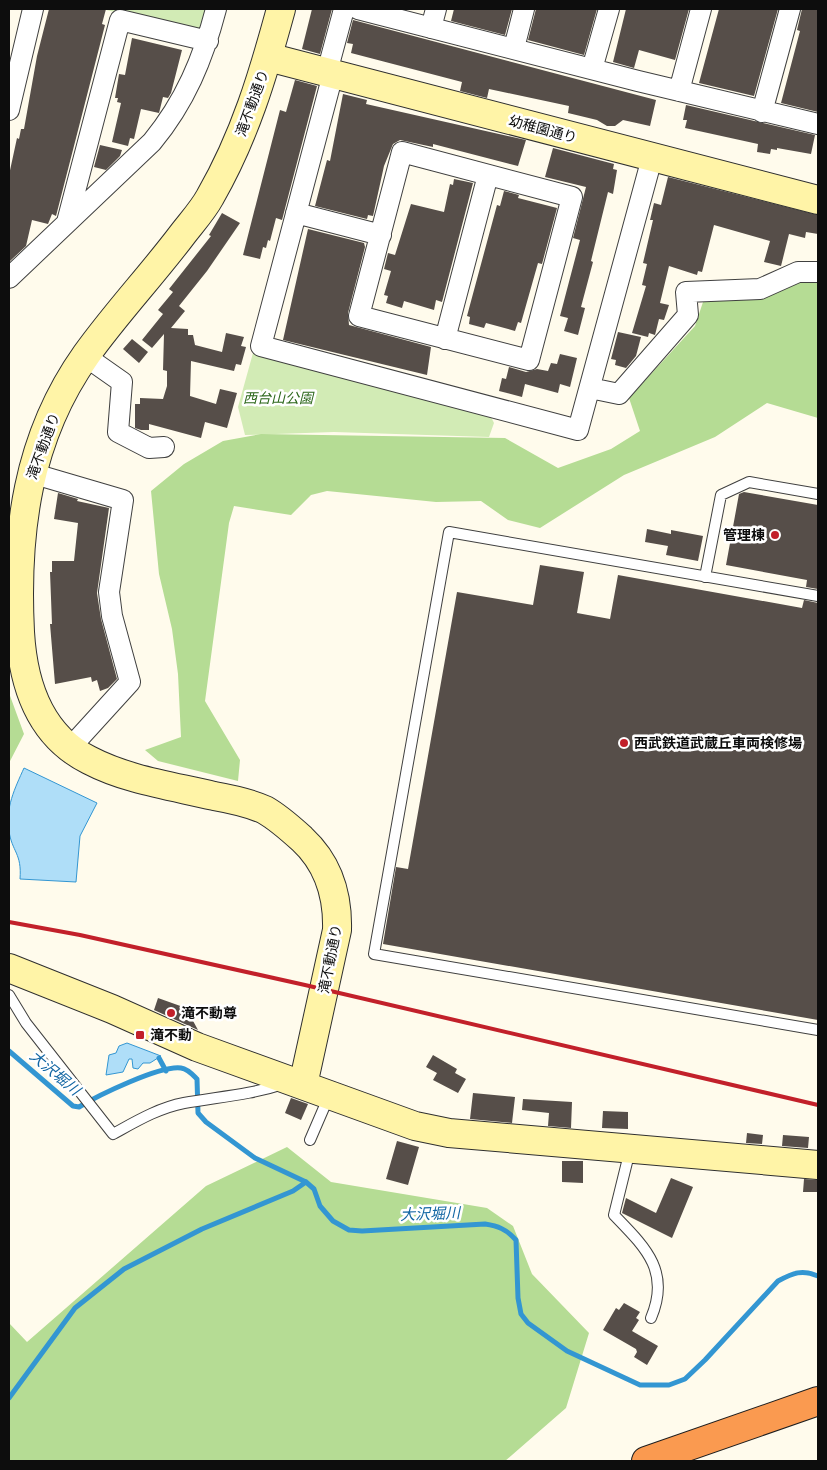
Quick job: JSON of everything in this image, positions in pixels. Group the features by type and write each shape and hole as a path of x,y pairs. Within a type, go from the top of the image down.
{"highway":[{"path":"646,1461 818,1401"}],"street":[{"path":"9,110 33,9"},
{"path":"9,278 152,142 166,125 194,76 208,41 216,9"},
{"name":"滝不動通り","path":"281,9 252,110 231,158 209,200 85,356 61,399 32,473 20,531 18,586 21,647 33,701 50,728 69,749 90,761 122,774 237,801 264,810 286,824 309,846 323,864 338,906 338,930 298,1083"},
{"path":"344,9 296,213 261,346 578,430 652,158"},
{"path":"358,9 433,18 514,48 762,112 818,124"},
{"path":"514,48 524,9"},
{"path":"592,69 609,9"},
{"path":"679,91 700,9"},
{"path":"762,112 790,9"},
{"path":"67,222 120,20 208,41"},
{"name":"幼稚園通り","path":"268,57 818,200"},
{"path":"402,152 572,197 529,360 359,316 380,235 402,152"},
{"path":"445,339 488,175"},
{"path":"296,213 380,235"},
{"path":"590,388 619,394 688,315 686,292 760,289 798,272 818,272"},
{"path":"85,356 122,382 118,432 149,448 164,447"},
{"path":"32,473 123,500 109,592 112,616 130,682 69,749"},
{"path":"9,968 104,1005 197,1047 415,1126 449,1133 818,1165"}],"lane":[{"path":"705,577 720,495 749,482 818,494"},
{"path":"818,596 449,532 374,954 818,1030"},
{"path":"9,995 26,1023 113,1134 160,1110 183,1103 257,1092 298,1083"},
{"path":"310,1140 330,1096"},
{"path":"630,1149 614,1215 642,1244 650,1257 659,1287 658,1298 651,1318"}],"green space":[{"path":"102,9 208,9 203,26 195,31"},
{"path":"801,279 818,280 818,418 767,403 715,437 624,475 540,528 508,520 481,501 436,502 327,491 311,495 291,515 234,506 229,523 205,701 240,760 238,781 158,761 145,750 181,737 178,674 172,629 159,574 151,491 184,464 223,441 261,434 505,438 558,468 611,449 640,431 629,398 695,326 703,302 763,296"},
{"name":"西台山公園","path":"253,353 490,415 494,423 489,437 334,432 245,435 238,407"},
{"path":"9,693 24,734 9,763"},
{"path":"287,1147 331,1182 487,1208 513,1226 532,1274 589,1333 566,1408 505,1461 9,1461 9,1323 27,1342 206,1186"}],"water":[{"path":"24,768 97,803 80,836 76,882 20,879 20,863 10,838 8,814 17,783"},
{"path":"127,1043 161,1056 150,1063 143,1063 138,1069 133,1068 132,1059 129,1059 123,1072 106,1075 109,1055 116,1053 119,1046"}],"building":[{"path":"49,9 106,9 102,24 105,25 56,216 52,214 48,224 32,220 26,246 9,262 9,175 17,138 19,139 21,129 24,129 37,56"},
{"path":"312,9 332,9 320,54 302,49"},
{"path":"454,9 512,9 505,35 451,21"},
{"path":"536,9 597,9 584,55 528,40"},
{"path":"626,9 689,9 675,60 639,50 634,68 613,62"},
{"path":"719,9 778,9 754,96 699,83"},
{"path":"802,9 818,9 818,112 781,103 800,31 797,30"},
{"path":"353,20 656,100 650,126 623,120 615,126 607,126 597,120 568,113 569,106 489,89 487,98 460,91 462,82 351,53 353,44 347,43"},
{"path":"132,38 182,50 171,93 168,98 163,97 159,113 141,109 134,139 130,138 128,146 112,142 121,103 117,102 118,98 115,98 119,74 125,75"},
{"path":"295,80 317,86 282,220 276,218 270,241 268,240 266,248 263,247 260,259 243,255 280,110 286,112"},
{"path":"343,94 367,100 366,104 526,140 518,166 433,144 433,147 400,140 393,144 384,166 373,216 368,215 367,219 315,206 327,160 330,161"},
{"path":"686,105 815,135 811,154 777,148 777,150 771,149 770,154 757,152 758,144 685,128 687,120 683,120"},
{"path":"100,145 122,150 120,156 106,170 94,167"},
{"path":"553,148 614,164 613,169 617,170 613,194 608,192 591,261 593,262 581,307 585,308 578,335 564,331 568,318 560,316 580,240 573,238 586,187 545,177"},
{"path":"668,177 818,215 818,234 806,232 805,238 789,234 781,266 764,262 770,241 714,225 702,272 698,271 697,275 669,266 660,303 669,305 664,320 659,319 655,335 649,333 648,337 632,333 646,286 642,285 647,264 643,263 653,220 650,220 654,203 661,205"},
{"path":"454,179 473,183 442,302 436,300 434,310 404,301 402,308 386,303 388,296 384,295 391,271 384,269 388,253 395,255 411,204 444,212 450,184 453,185"},
{"path":"504,191 519,195 518,198 557,208 542,264 538,263 521,323 518,322 515,331 486,323 484,328 469,324 470,317 467,316 497,205 500,206"},
{"path":"222,213 240,223 207,271 179,306 185,311 171,328 188,329 188,335 193,335 195,345 222,352 226,333 244,337 241,346 246,347 241,365 236,364 234,371 191,361 190,396 216,404 220,389 237,393 227,428 205,422 201,438 149,424 149,430 135,428 135,404 140,404 140,398 163,399 167,386 167,371 163,370 164,334 152,348 142,340 163,314 158,310 173,292 169,289 211,236 209,235"},
{"path":"308,229 364,243 365,247 348,313 349,325 431,347 427,375 283,340"},
{"path":"618,332 641,337 636,356 626,368 615,365 616,360 611,359"},
{"path":"132,339 148,352 139,363 123,349"},
{"path":"560,354 577,358 570,387 560,384 558,393 525,384 522,397 499,391 502,378 506,379 509,367 526,372 537,369 548,371 551,363 557,364"},
{"name":"管理棟","path":"744,492 818,505 818,589 806,587 807,580 726,565 739,494"},
{"path":"58,493 78,499 77,501 109,508 97,593 101,619 117,679 108,688 100,691 97,680 92,682 91,677 55,684 50,624 52,624 50,572 52,572 52,561 74,561 78,523 54,519"},
{"path":"647,529 671,534 671,530 703,536 698,561 666,555 668,546 645,542"},
{"name":"西武鉄道武蔵丘車両検修場","path":"540,565 584,572 577,613 610,619 618,575 802,608 804,600 818,603 818,1020 383,944 396,867 408,869 457,592 533,605"},
{"path":"158,998 186,1008 198,1030 154,1010"},
{"path":"433,1055 457,1069 455,1073 466,1079 458,1093 433,1080 437,1073 426,1067"},
{"path":"473,1093 515,1097 512,1123 470,1119"},
{"path":"291,1098 308,1104 301,1120 285,1113"},
{"path":"523,1099 572,1102 571,1128 548,1126 549,1113 522,1110"},
{"path":"603,1111 628,1112 628,1129 602,1128"},
{"path":"747,1133 763,1135 762,1144 746,1143"},
{"path":"783,1135 809,1137 808,1148 782,1146"},
{"path":"397,1141 419,1147 408,1185 386,1179"},
{"path":"562,1161 583,1161 583,1183 562,1182"},
{"path":"671,1178 693,1187 672,1238 622,1213 626,1198 656,1213"},
{"path":"804,1179 818,1180 818,1192 803,1192"},
{"path":"624,1303 640,1312 636,1318 639,1320 632,1331 658,1346 647,1365 634,1357 637,1352 636,1349 603,1330 616,1308 619,1310"}],"waterway":[{"name":"大沢堀川","path":"9,1051 73,1106 79,1107 114,1089 159,1071 181,1068 190,1072 197,1079 198,1113 206,1122 255,1158 306,1182 314,1189 320,1206 333,1221 349,1230 362,1231 485,1224 502,1229 516,1240 518,1298 521,1314 528,1323 567,1351 640,1385 669,1385 685,1379 778,1281 802,1272 818,1276"},
{"path":"159,1058 166,1071"},
{"path":"9,1398 75,1308 124,1269 202,1229 293,1191 306,1182"}],"railway":[{"path":"9,922 80,935 305,985 818,1105"}],"place":[{"name":"管理棟","path":"775,535"},
{"name":"西武鉄道武蔵丘車両検修場","path":"624,743"},
{"name":"滝不動尊","path":"171,1013"},
{"name":"滝不動","path":"140,1035"}]}
